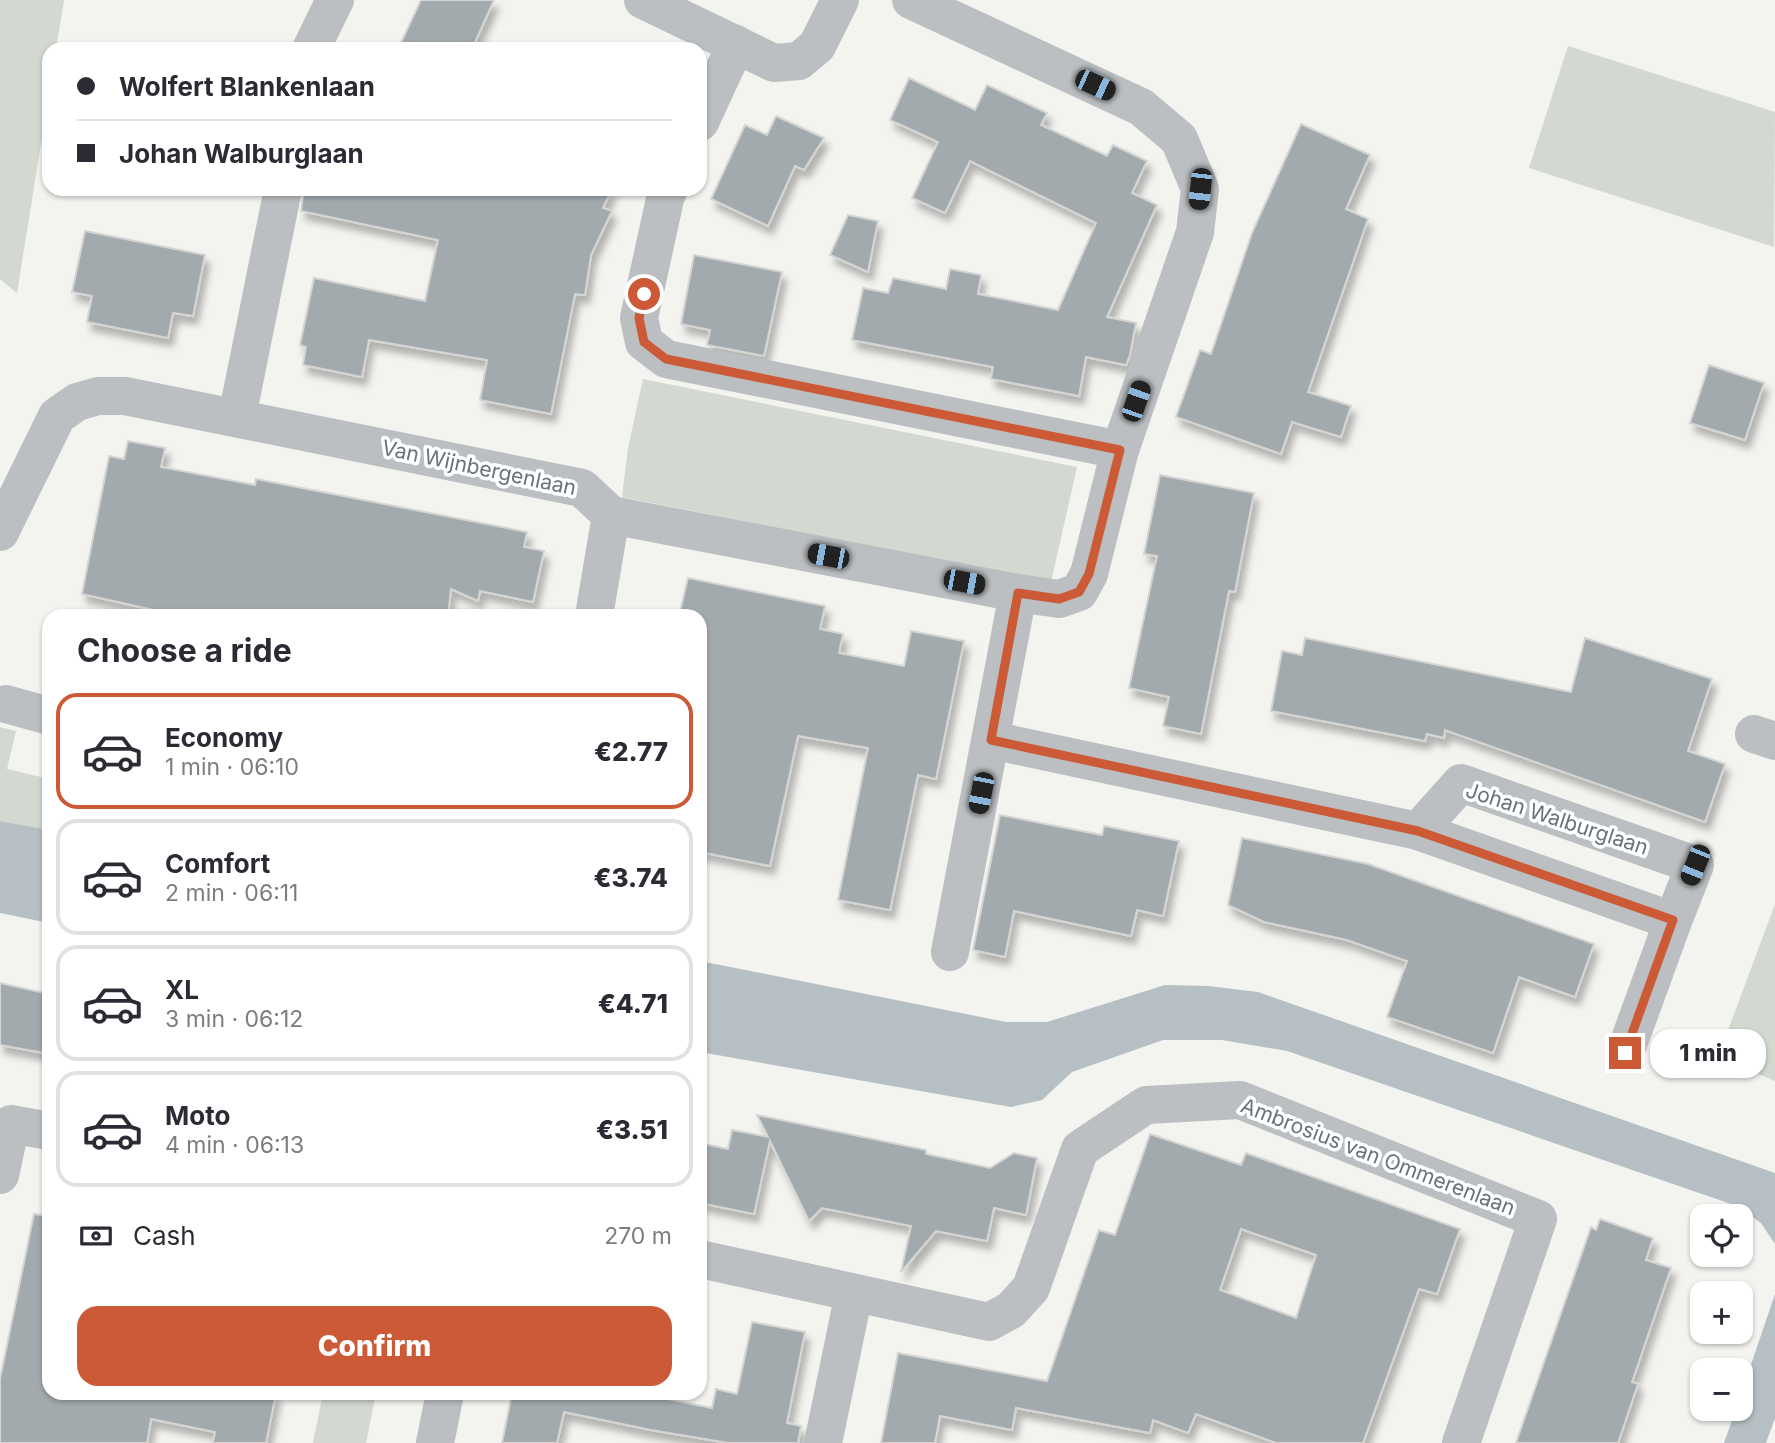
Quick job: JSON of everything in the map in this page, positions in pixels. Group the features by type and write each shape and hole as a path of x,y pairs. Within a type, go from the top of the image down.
{"street":[{"path":"314,42 335,0"},
{"path":"643,0 774,62 799,61 817,46 840,0"},
{"path":"595,609 611,514 1059,599 1079,592 1089,574 1120,450 1195,232 1200,189 1179,139 1141,107 911,0"},
{"path":"707,107 736,44"},
{"path":"237,417 282,196"},
{"path":"666,196 639,318 644,342 666,359 1120,450"},
{"name":"Van Wijnbergenlaan","path":"0,532 57,416 77,402 98,396 125,396 237,417 582,488 611,514"},
{"path":"950,952 1018,593"},
{"path":"6,704 42,714"},
{"path":"991,740 1418,831 1673,920"},
{"name":"Johan Walburglaan","path":"1418,831 1461,783 1695,865 1625,1053"},
{"name":"Ambrosius van Ommerenlaan","path":"707,1261 989,1322 1011,1310 1031,1288 1080,1149 1146,1105 1240,1100 1538,1219 1461,1443"},
{"path":"0,1175 11,1124 42,1130"},
{"path":"823,1443 854,1293"},
{"path":"435,1443 444,1400"}],"shaded area":[{"path":"0,0 64,0 57,42 42,42 42,138 17,293 0,279"},
{"path":"1568,46 1775,112 1774,247 1529,168"},
{"path":"643,379 1077,467 1051,582 622,497 628,448"},
{"path":"0,727 16,731 7,769 42,777 42,829 0,821"},
{"path":"0,821 42,829 42,922 0,913"},
{"path":"1775,904 1775,1081 1718,1057"},
{"path":"707,962 1006,1022 1047,1022 1165,985 1208,986 1258,992 1775,1173 1775,1244 1761,1223 1753,1217 1753,1204 1731,1204 1287,1051 1222,1040 1163,1040 1072,1072 1042,1100 1011,1107 707,1053"},
{"path":"1775,1294 1775,1418 1766,1443 1724,1443 1732,1421 1753,1421 1753,1359"},
{"path":"322,1400 375,1400 366,1443 313,1443"}],"building":[{"path":"421,0 494,0 475,42 401,42"},
{"path":"909,78 975,110 987,85 1047,113 1041,125 1107,156 1113,145 1147,161 1132,193 1157,205 1107,317 1136,323 1130,355 1126,365 1086,357 1079,396 991,379 993,367 852,340 863,288 888,293 893,278 946,289 950,269 981,275 978,294 1058,310 1096,223 970,161 945,213 912,198 938,142 890,120"},
{"path":"776,116 824,138 804,170 795,166 768,226 711,199 745,125 767,135"},
{"path":"1301,124 1370,155 1346,209 1368,219 1308,392 1351,406 1341,437 1292,422 1281,454 1176,417 1200,350 1211,354 1252,233"},
{"path":"303,196 609,196 603,208 612,211 591,255 585,295 575,294 551,414 480,400 487,360 369,340 362,377 303,365 306,347 300,345 314,278 425,301 438,240 301,211"},
{"path":"848,215 878,221 868,272 830,255"},
{"path":"85,231 205,255 193,316 173,313 168,338 87,322 92,296 72,292"},
{"path":"694,255 782,272 764,356 707,345 710,330 681,324"},
{"path":"1709,365 1764,383 1745,440 1690,423"},
{"path":"128,441 165,448 161,467 255,485 256,479 527,532 524,547 544,551 533,602 480,591 478,601 451,589 449,609 149,609 82,594 109,456 124,459"},
{"path":"1160,475 1254,493 1235,592 1229,591 1201,734 1163,726 1169,697 1129,688 1157,556 1144,554"},
{"path":"688,578 825,606 820,629 843,634 839,653 904,666 911,631 964,641 936,779 918,775 890,910 838,900 868,748 798,736 770,866 707,853 707,609 681,609"},
{"path":"1305,638 1571,692 1585,638 1712,679 1688,751 1725,764 1705,822 1445,730 1444,738 1427,734 1425,741 1271,711 1282,651 1302,655"},
{"path":"1000,815 1102,835 1104,826 1179,841 1163,916 1137,910 1131,936 1014,911 1005,957 973,950"},
{"path":"1242,838 1368,864 1594,944 1575,997 1519,977 1493,1053 1387,1017 1407,961 1347,940 1264,922 1228,905"},
{"path":"0,983 42,992 42,1053 0,1045"},
{"path":"757,1115 926,1150 926,1154 990,1168 1014,1153 1037,1158 1026,1215 994,1208 987,1241 936,1231 901,1272 911,1226 822,1208 809,1221 770,1141 754,1214 707,1204 707,1144 728,1149 732,1130 768,1137"},
{"path":"1150,1134 1241,1165 1246,1153 1460,1229 1437,1294 1419,1289 1363,1443 1276,1443 1196,1414 1188,1433 1153,1420 1150,1433 1016,1408 1012,1430 940,1416 935,1443 881,1443 898,1353 1047,1381 1099,1230 1115,1235","holes":["1241,1229 1316,1255 1296,1318 1220,1290"]},
{"path":"34,1214 42,1215 42,1400 275,1400 266,1443 213,1443 215,1432 151,1419 147,1443 0,1443 0,1379"},
{"path":"1600,1219 1653,1238 1646,1260 1671,1268 1632,1382 1638,1384 1618,1443 1516,1443 1591,1227 1596,1230"},
{"path":"752,1322 805,1332 787,1423 801,1426 798,1443 728,1443 564,1412 557,1443 502,1443 511,1400 673,1400 712,1408 716,1389 737,1394"}],"route":[{"path":"644,294 639,318 644,342 666,359 1120,450 1089,574 1079,592 1059,599 1018,593 991,740 1418,831 1673,920 1625,1053"}]}
